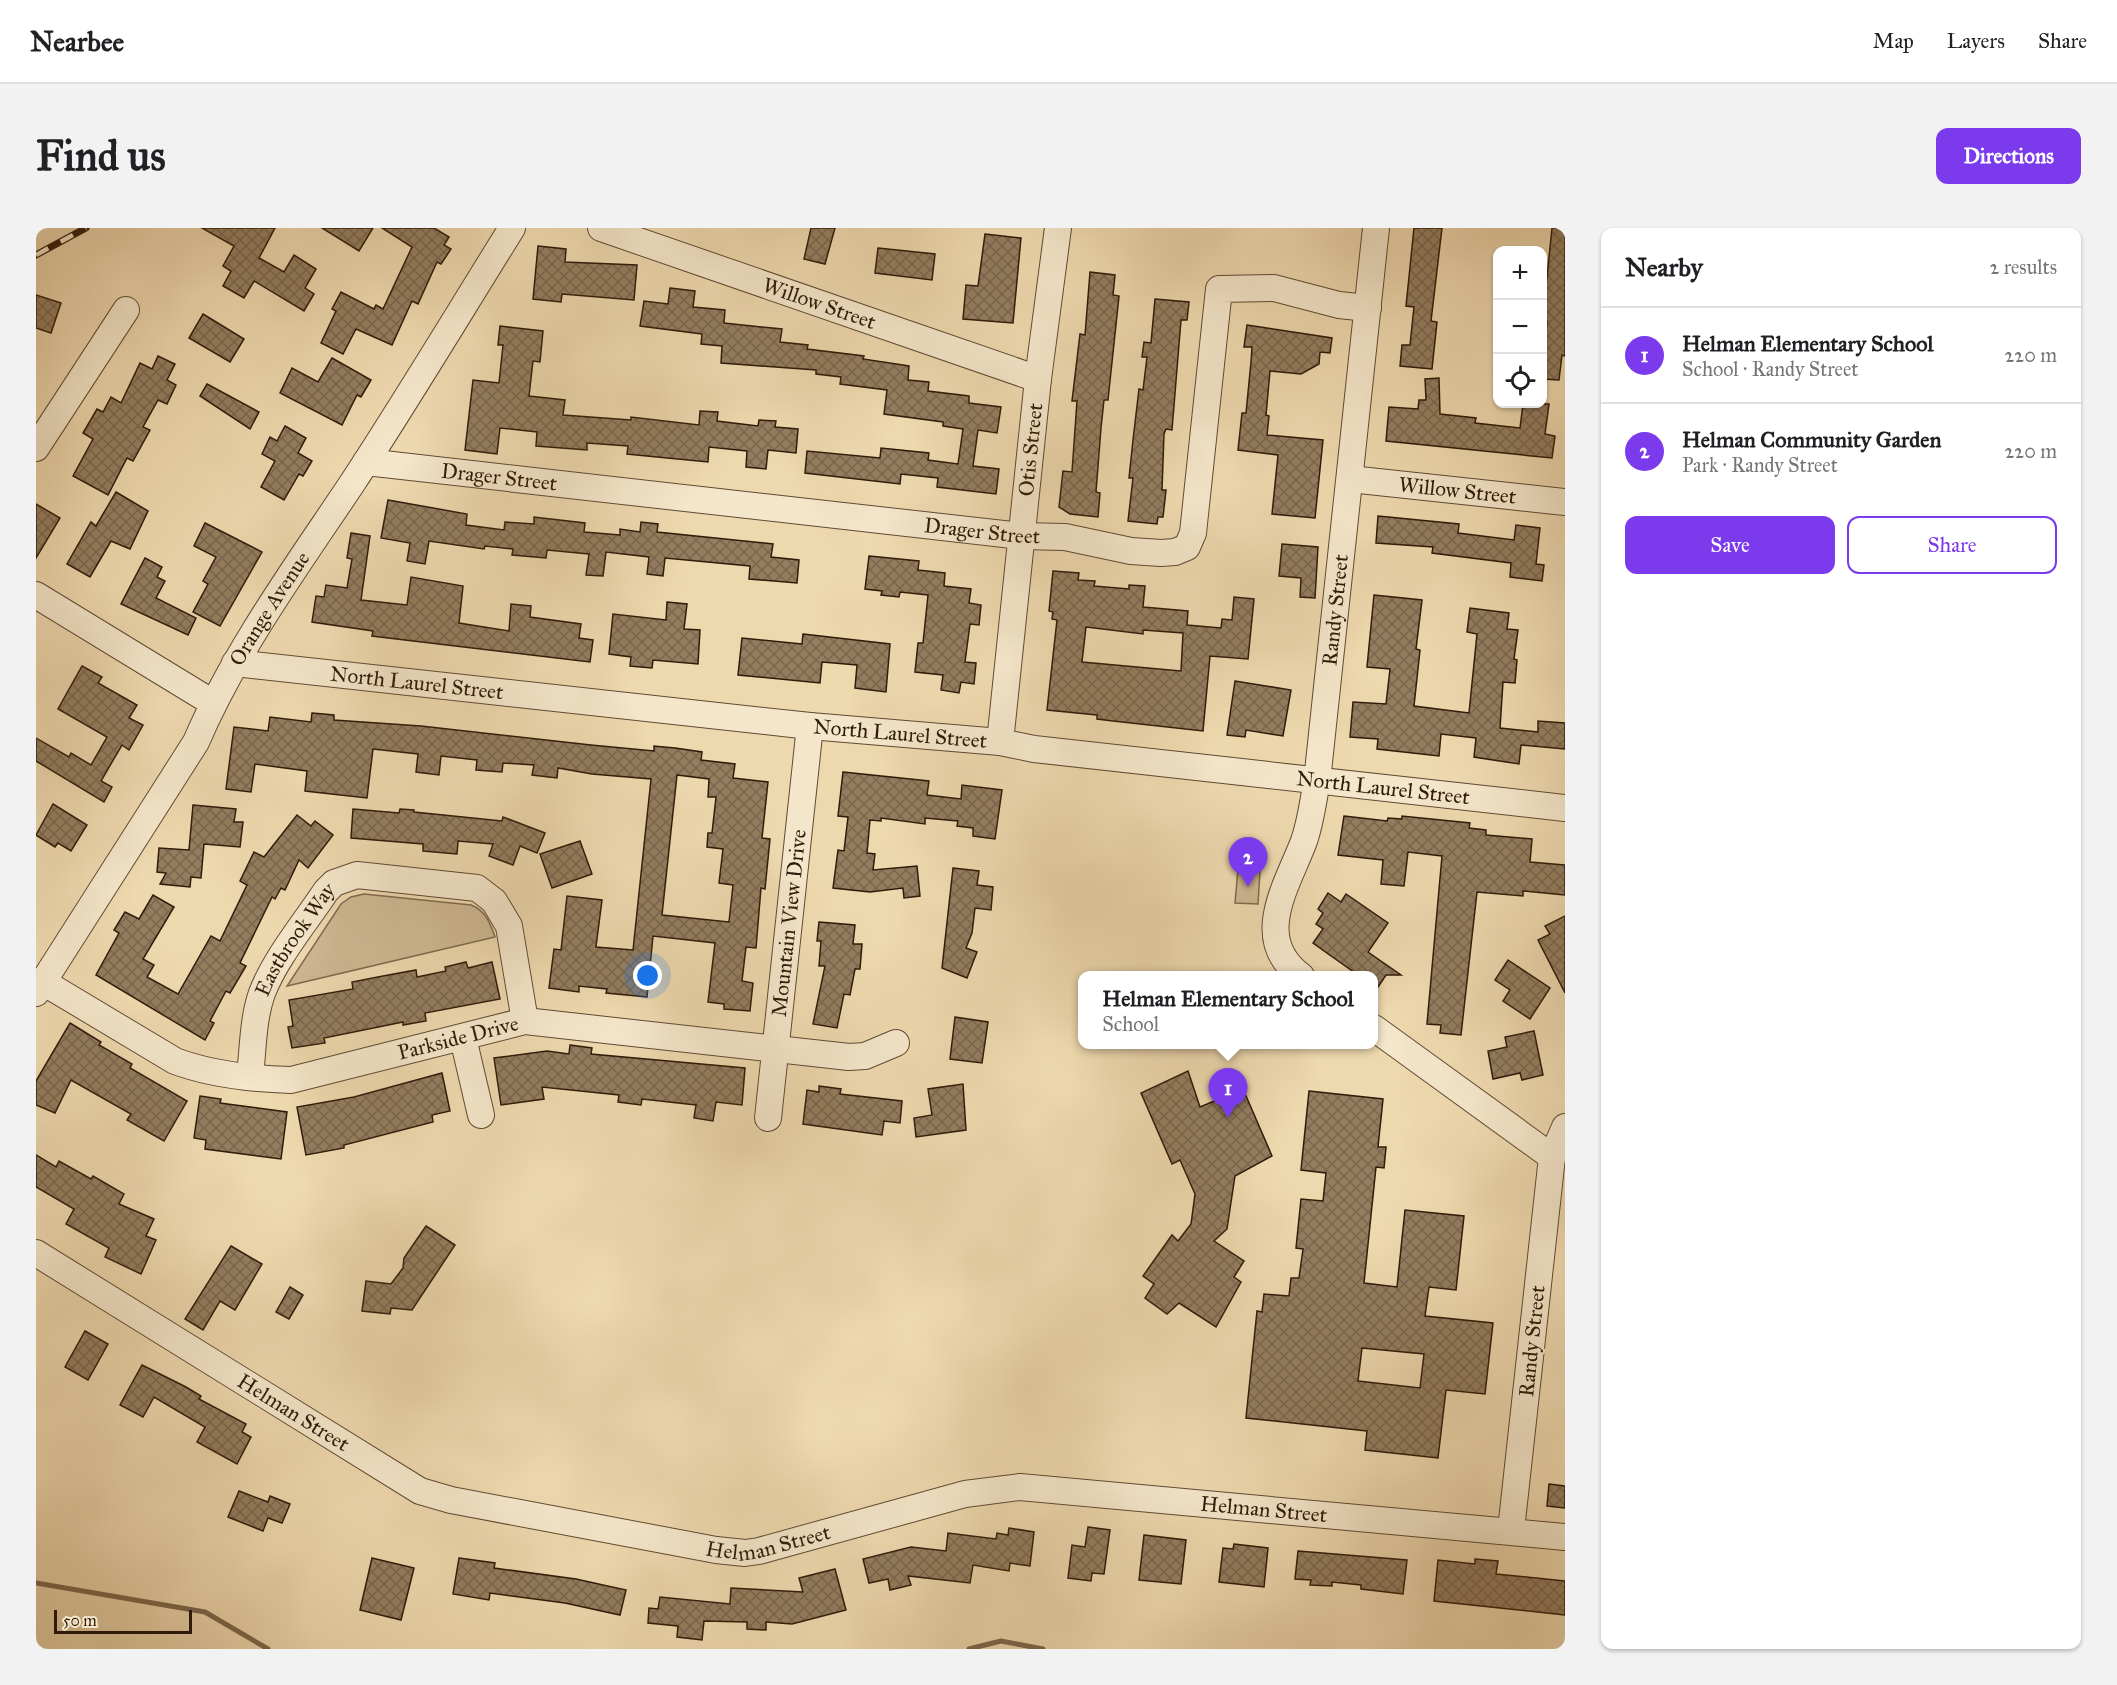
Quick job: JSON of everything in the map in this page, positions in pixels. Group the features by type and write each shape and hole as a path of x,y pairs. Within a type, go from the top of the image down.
{"street":[{"name":"Orange Avenue","path":"39,988 196,742 213,703 235,663 366,462 512,228"},
{"name":"Willow Street","path":"601,228 1038,379"},
{"name":"Otis Street","path":"1000,742 1038,379 1058,228"},
{"name":"Randy Street","path":"1298,971 1279,953 1276,928 1282,893 1309,824 1317,781 1376,228"},
{"name":"Drager Street","path":"366,462 1021,536 1065,537 1131,551 1175,552 1187,547 1193,533 1219,289 1274,288 1339,305 1368,308"},
{"path":"36,448 126,310"},
{"name":"Willow Street","path":"1350,479 1565,502"},
{"path":"36,595 213,703"},
{"name":"North Laurel Street","path":"235,663 810,726 1000,742 1046,750 1565,808"},
{"name":"Mountain View Drive","path":"768,1118 810,726"},
{"name":"Eastbrook Way","path":"250,1076 257,1016 262,995 271,974 326,891 334,883 357,875 477,888 494,901 509,926 525,1021"},
{"name":"Parkside Drive","path":"39,988 175,1061 194,1068 291,1080 525,1021 865,1056 896,1043"},
{"path":"1378,1031 1552,1157"},
{"path":"463,1038 481,1115"},
{"name":"Randy Street","path":"1510,1530 1552,1157 1565,1127"},
{"name":"Helman Street","path":"36,1254 420,1491 451,1500 716,1550 745,1553 759,1551 965,1494 1020,1487 1565,1536"}],"shaded area":[{"path":"1238,869 1260,871 1258,904 1235,903"},
{"path":"364,894 471,905 484,914 495,937 287,986 341,904 351,897"}],"building":[{"path":"202,228 275,228 259,258 284,272 294,255 316,269 305,288 314,294 304,311 254,281 244,298 223,286 231,271 223,266 234,246"},
{"path":"322,228 373,228 359,251"},
{"path":"382,228 434,228 449,237 444,245 451,249 441,264 437,262 418,304 412,301 392,345 356,329 343,354 321,343 336,311 332,309 341,292 374,309 376,305 383,309 412,247"},
{"path":"811,228 835,228 825,264 804,259"},
{"path":"1414,228 1442,228 1431,321 1437,322 1432,369 1400,366 1402,345 1410,345 1414,307 1406,306"},
{"path":"1552,228 1565,228 1565,356 1562,355 1559,380 1547,379 1547,277"},
{"path":"985,234 1021,238 1013,323 963,319 966,285 978,286"},
{"path":"538,246 566,249 565,262 637,265 634,300 562,294 561,302 533,299"},
{"path":"878,248 935,254 932,280 875,273"},
{"path":"1090,272 1115,275 1113,295 1119,296 1108,400 1104,400 1101,428 1096,492 1100,493 1098,517 1070,514 1059,507 1063,471 1072,472 1077,401 1072,401 1080,334 1085,335"},
{"path":"670,288 695,291 693,307 725,310 724,323 782,329 780,342 808,345 807,349 864,356 863,359 909,366 908,380 929,382 928,391 969,396 969,403 1001,407 997,433 978,430 973,466 999,469 996,494 937,487 938,478 901,474 900,484 805,473 807,451 880,458 881,448 929,453 928,460 958,464 963,429 943,426 943,422 884,414 887,390 840,384 841,377 816,374 816,370 721,363 722,346 701,344 702,334 640,326 644,301 668,304"},
{"path":"36,295 61,303 51,333 36,328"},
{"path":"1155,299 1189,302 1187,320 1181,320 1172,430 1166,429 1164,434 1162,490 1166,490 1163,517 1158,517 1157,524 1128,521 1133,478 1129,478 1133,440 1139,389 1143,390 1147,357 1142,357 1144,342 1151,343"},
{"path":"203,314 244,339 230,362 189,338"},
{"path":"1247,325 1332,338 1330,353 1320,352 1319,364 1301,374 1270,371 1266,415 1269,416 1267,435 1323,440 1315,518 1272,514 1278,455 1238,450 1242,413 1246,413 1251,362 1252,347 1244,347"},
{"path":"500,326 543,331 540,362 533,361 529,396 565,400 563,415 631,420 631,417 699,425 700,411 718,412 717,421 758,426 759,420 776,421 775,427 798,429 796,453 768,450 766,469 746,467 747,451 709,447 708,462 627,454 628,446 587,443 587,450 536,446 537,432 500,428 497,454 465,450 473,380 499,383 503,345 498,345"},
{"path":"158,356 175,364 167,380 176,385 167,404 158,400 143,427 150,430 133,461 127,458 108,495 73,476 93,439 83,433 97,409 103,412 111,397 121,403 140,363 152,369"},
{"path":"332,358 371,380 361,397 357,395 342,425 280,393 292,368 318,382"},
{"path":"1439,378 1440,414 1476,418 1475,423 1520,428 1522,408 1547,408 1549,404 1545,434 1555,436 1552,458 1386,441 1389,407 1418,409 1419,400 1426,400 1425,379"},
{"path":"207,384 259,412 250,429 200,396"},
{"path":"285,426 306,438 298,453 312,461 303,476 299,474 284,500 261,487 275,461 262,454 270,437 277,441"},
{"path":"116,492 148,511 130,549 111,541 90,577 67,564 91,522 96,526"},
{"path":"388,500 467,514 466,525 504,530 505,522 534,524 534,517 585,523 584,532 620,535 620,529 640,532 641,522 658,524 657,532 773,544 771,557 799,560 797,583 749,579 750,566 665,558 663,576 647,574 649,557 606,552 603,576 586,575 589,554 547,550 546,558 512,555 513,549 485,546 484,549 429,541 425,564 407,561 410,543 381,538"},
{"path":"36,504 60,518 36,558"},
{"path":"1378,516 1459,524 1458,533 1514,540 1516,525 1540,528 1536,564 1544,565 1542,581 1510,577 1511,563 1432,553 1433,547 1376,543"},
{"path":"205,523 262,552 220,626 193,612 208,584 203,581 216,557 194,546"},
{"path":"351,533 370,536 361,600 407,605 411,577 463,586 459,623 509,631 511,604 531,606 530,617 581,624 579,638 593,640 590,662 372,636 373,631 312,622 316,596 324,597 326,585 347,588 352,559 347,558"},
{"path":"1282,544 1318,547 1315,598 1300,597 1301,578 1279,576"},
{"path":"869,556 919,561 918,570 945,573 944,586 971,589 969,603 981,605 979,625 970,624 965,662 976,663 974,684 961,682 959,693 941,690 943,675 915,672 918,643 923,643 928,595 900,592 899,597 881,595 882,591 865,589"},
{"path":"145,558 162,567 157,577 165,581 156,598 196,618 188,635 121,604"},
{"path":"1053,571 1079,573 1078,580 1095,581 1094,586 1129,589 1129,585 1145,586 1143,607 1188,611 1187,625 1221,628 1222,619 1232,620 1234,597 1254,599 1248,659 1210,656 1203,731 1097,719 1097,715 1047,710 1057,620 1052,619 1053,612 1049,611","holes":["1086,627 1143,634 1143,630 1183,633 1181,671 1082,662"]},
{"path":"1374,595 1422,600 1416,649 1420,650 1414,706 1469,713 1477,634 1467,632 1470,608 1509,613 1507,629 1518,630 1514,659 1517,660 1515,683 1503,682 1500,728 1538,732 1538,721 1565,723 1565,749 1521,745 1519,764 1474,757 1476,738 1441,734 1439,756 1377,749 1378,739 1350,737 1353,702 1386,704 1390,669 1367,667"},
{"path":"667,602 687,604 684,629 700,630 698,664 653,660 652,668 630,666 631,657 609,654 613,614 666,620"},
{"path":"803,634 890,644 886,692 855,688 857,665 822,662 820,683 738,675 742,638 802,644"},
{"path":"82,666 102,677 98,683 137,705 129,718 143,725 129,750 122,745 101,781 112,787 104,802 36,761 36,738 69,757 71,753 91,765 107,737 58,709"},
{"path":"1235,681 1291,690 1283,736 1246,730 1245,737 1227,735"},
{"path":"312,713 334,715 334,720 421,726 591,745 654,751 654,746 675,748 702,752 701,760 735,764 733,778 768,782 762,838 770,839 765,889 761,888 756,948 746,947 742,981 753,983 750,1011 724,1009 724,1004 708,1002 715,943 653,936 647,997 606,993 607,989 579,986 579,992 549,988 554,949 561,950 567,896 602,900 596,947 633,950 651,779 592,774 558,768 557,778 532,775 534,765 503,763 502,772 476,770 477,760 441,756 439,775 416,772 418,754 373,749 367,798 305,791 307,771 255,764 251,792 226,789 234,727 268,731 270,717 311,722","holes":["677,775 709,779 708,797 716,797 712,833 708,833 707,847 723,849 719,883 733,885 729,922 662,915"]},
{"path":"843,772 929,781 927,795 961,799 962,785 1002,790 995,839 973,836 973,828 957,826 958,821 925,818 925,824 881,818 881,821 870,820 867,853 875,854 873,870 917,866 920,896 904,898 903,888 870,892 833,888 838,850 844,851 848,817 838,816"},
{"path":"53,804 87,825 71,851 58,843 55,847 36,835"},
{"path":"193,805 236,809 234,822 243,822 240,847 204,844 201,878 191,877 190,887 160,884 166,873 157,872 159,848 189,850"},
{"path":"353,809 399,813 400,809 414,810 414,812 502,821 503,817 545,833 537,853 520,846 513,865 489,856 493,844 458,841 457,854 423,851 423,844 351,838"},
{"path":"297,815 311,826 315,821 333,835 308,868 299,860 285,890 281,888 275,899 272,897 240,963 246,966 230,993 226,991 210,1021 214,1023 205,1040 96,975 119,933 114,930 125,912 139,919 153,895 174,907 143,959 154,965 147,977 178,994 211,936 220,941 247,885 240,881 254,852 264,857"},
{"path":"1344,816 1387,821 1388,818 1402,819 1402,816 1470,823 1469,828 1486,830 1486,835 1532,839 1530,862 1565,865 1565,895 1523,891 1523,896 1477,892 1461,1035 1440,1033 1441,1025 1427,1024 1442,856 1408,852 1404,886 1381,884 1383,860 1338,855"},
{"path":"580,841 592,874 552,888 540,854"},
{"path":"953,868 979,871 977,885 993,887 991,910 975,908 972,933 966,948 977,952 967,978 942,968"},
{"path":"1328,893 1341,902 1346,894 1388,923 1368,952 1401,975 1386,975 1378,987 1378,971 1352,971 1313,943 1323,929 1316,924 1323,913 1318,909"},
{"path":"1565,916 1565,993 1538,940 1550,934 1545,926"},
{"path":"819,922 855,925 853,944 862,944 860,969 855,969 850,995 844,994 837,1028 813,1024 825,966 819,966 821,941 817,941"},
{"path":"1508,960 1550,988 1530,1019 1503,1001 1510,990 1495,980"},
{"path":"466,962 468,968 492,962 500,999 425,1013 426,1021 403,1025 403,1022 324,1038 325,1043 292,1048 288,1027 293,1026 289,1000 353,989 352,982 383,976 416,970 417,977 446,971 445,967"},
{"path":"955,1017 988,1022 982,1063 950,1059"},
{"path":"70,1023 101,1042 99,1045 132,1064 130,1068 187,1101 164,1141 127,1120 131,1114 71,1080 55,1113 36,1105 36,1081"},
{"path":"1534,1031 1543,1075 1522,1080 1520,1073 1493,1079 1488,1051 1507,1047 1505,1037"},
{"path":"570,1045 592,1048 591,1054 745,1068 742,1105 716,1102 713,1121 694,1118 696,1105 642,1099 641,1105 618,1102 619,1095 542,1087 544,1099 501,1105 494,1058 547,1051 569,1054"},
{"path":"1188,1071 1200,1107 1243,1089 1272,1156 1235,1176 1227,1229 1214,1241 1244,1261 1234,1277 1241,1282 1216,1327 1179,1303 1167,1314 1145,1298 1154,1284 1143,1276 1172,1235 1178,1241 1191,1224 1195,1194 1180,1160 1172,1164 1141,1093"},
{"path":"442,1073 450,1111 432,1115 433,1122 344,1145 344,1148 306,1155 297,1107 354,1097"},
{"path":"963,1084 966,1130 916,1137 914,1118 932,1115 928,1089"},
{"path":"819,1086 841,1089 840,1094 902,1101 900,1123 884,1121 882,1135 803,1124 807,1090 819,1092"},
{"path":"1309,1091 1383,1099 1378,1147 1386,1147 1384,1168 1376,1167 1364,1283 1397,1287 1405,1210 1464,1216 1456,1290 1429,1287 1425,1316 1493,1323 1485,1394 1446,1390 1438,1458 1365,1450 1367,1431 1246,1418 1257,1311 1262,1312 1264,1294 1289,1296 1291,1278 1299,1278 1303,1249 1296,1248 1301,1199 1323,1201 1326,1173 1301,1170","holes":["1362,1348 1424,1354 1420,1388 1358,1381"]},
{"path":"200,1096 221,1099 220,1103 287,1112 281,1159 205,1149 206,1140 194,1138"},
{"path":"36,1155 56,1167 59,1161 91,1179 93,1176 124,1194 119,1204 154,1219 146,1236 156,1240 141,1274 105,1257 109,1248 66,1224 74,1209 36,1187"},
{"path":"426,1226 455,1245 412,1310 391,1308 390,1314 362,1311 366,1281 391,1284 403,1268 404,1258"},
{"path":"231,1246 262,1264 235,1310 220,1301 203,1330 185,1319"},
{"path":"290,1287 303,1295 289,1319 276,1312"},
{"path":"85,1331 108,1344 88,1380 65,1367"},
{"path":"142,1365 186,1387 201,1396 199,1399 246,1424 242,1432 251,1437 237,1464 197,1442 205,1427 154,1397 143,1417 120,1405"},
{"path":"1549,1484 1565,1486 1565,1508 1547,1506"},
{"path":"239,1491 268,1502 270,1496 290,1504 282,1523 268,1518 263,1531 228,1517"},
{"path":"1088,1527 1110,1530 1104,1574 1092,1573 1091,1581 1068,1578 1072,1545 1085,1547"},
{"path":"1009,1528 1034,1532 1030,1566 1010,1563 1009,1571 973,1565 970,1583 908,1576 911,1585 890,1590 888,1579 869,1583 863,1559 911,1547 946,1551 948,1533 996,1539 997,1533 1008,1535"},
{"path":"1144,1535 1186,1540 1181,1584 1139,1580"},
{"path":"1234,1544 1268,1548 1264,1587 1219,1582 1223,1548 1233,1549"},
{"path":"1298,1551 1407,1560 1403,1594 1361,1589 1361,1585 1332,1582 1332,1586 1310,1585 1311,1580 1295,1579"},
{"path":"372,1558 414,1568 401,1620 360,1610"},
{"path":"459,1558 495,1563 494,1568 576,1579 626,1590 620,1615 565,1603 490,1593 489,1600 453,1594"},
{"path":"1475,1559 1498,1561 1496,1574 1565,1581 1565,1615 1434,1601 1438,1560 1475,1564"},
{"path":"835,1569 846,1610 792,1624 766,1622 766,1630 747,1629 747,1622 704,1621 702,1640 677,1637 678,1626 648,1623 649,1608 658,1609 660,1597 730,1604 731,1588 803,1592 799,1578"}],"waterway":[{"path":"36,1583 205,1612 268,1649"},
{"path":"969,1649 1001,1641 1043,1649"}],"railway":[{"path":"36,255 86,228"}],"place":[{"name":"Helman Community Garden","path":"1248,887"},
{"name":"Helman Elementary School","path":"1228,1118"}]}
